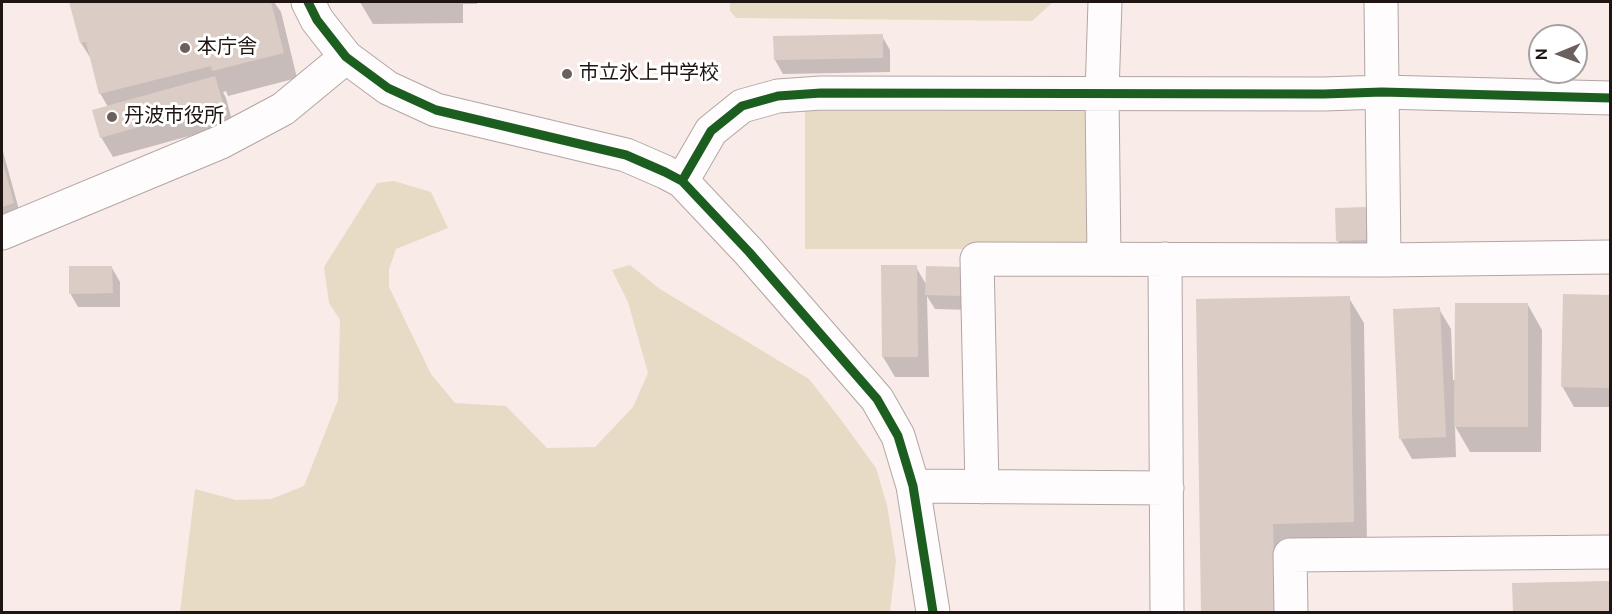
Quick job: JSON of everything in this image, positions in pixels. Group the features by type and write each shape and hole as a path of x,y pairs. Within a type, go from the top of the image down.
{"street":[{"path":"308,2 317,20 346,57 388,88 436,110 626,155 682,181 749,252 877,399 898,436 914,486 933,612"},
{"path":"1104,259 1102,93 1105,2"},
{"path":"1381,2 1384,260"},
{"path":"2,233 221,142 282,109 346,57"},
{"path":"682,181 711,131 742,106 778,96 821,93 1324,94 1382,92 1611,98"},
{"path":"982,487 977,259 1384,260 1611,257"},
{"path":"1165,259 1167,612"},
{"path":"914,486 1167,488"},
{"path":"1291,612 1290,555 1611,552"}],"shaded area":[{"path":"730,2 1053,2 1032,21 736,18 730,11"},
{"path":"805,111 1092,111 1092,249 805,249"},
{"path":"394,181 431,192 448,228 396,249 389,269 389,287 431,374 455,403 506,406 547,448 595,447 633,407 648,373 628,302 612,270 630,265 660,289 809,379 842,421 876,468 887,505 896,561 890,612 180,612 195,489 236,500 271,499 304,486 338,400 340,320 329,303 324,267 377,183"}],"building":[{"name":"本庁舎","path":"69,2 271,2 284,53 212,71 211,66 99,94 86,42 80,43"},
{"path":"883,34 883,58 774,60 773,36"},
{"path":"215,76 223,103 100,138 92,110"},
{"path":"2,160 14,203 2,207"},
{"path":"1366,207 1366,240 1336,241 1335,208"},
{"path":"881,265 917,265 918,357 882,357"},
{"path":"69,266 112,266 113,293 69,294"},
{"path":"926,266 966,267 965,296 925,295"},
{"path":"1563,294 1610,295 1610,388 1561,387"},
{"path":"1350,296 1354,522 1273,524 1275,612 1201,612 1196,299"},
{"path":"1455,303 1528,303 1528,427 1454,427"},
{"path":"1440,307 1446,437 1399,439 1393,309"},
{"path":"1609,581 1610,612 1513,612 1512,583"}],"cycle path":[{"path":"308,2 317,20 346,57 388,88 436,110 626,155 682,181 749,252 877,399 898,436 913,486 933,612"},
{"path":"682,181 711,131 742,106 778,96 821,93 1324,94 1382,92 1610,98"}],"place":[{"name":"本庁舎","path":"185,48"},
{"name":"市立氷上中学校","path":"567,74"},
{"name":"丹波市役所","path":"112,117"}]}
